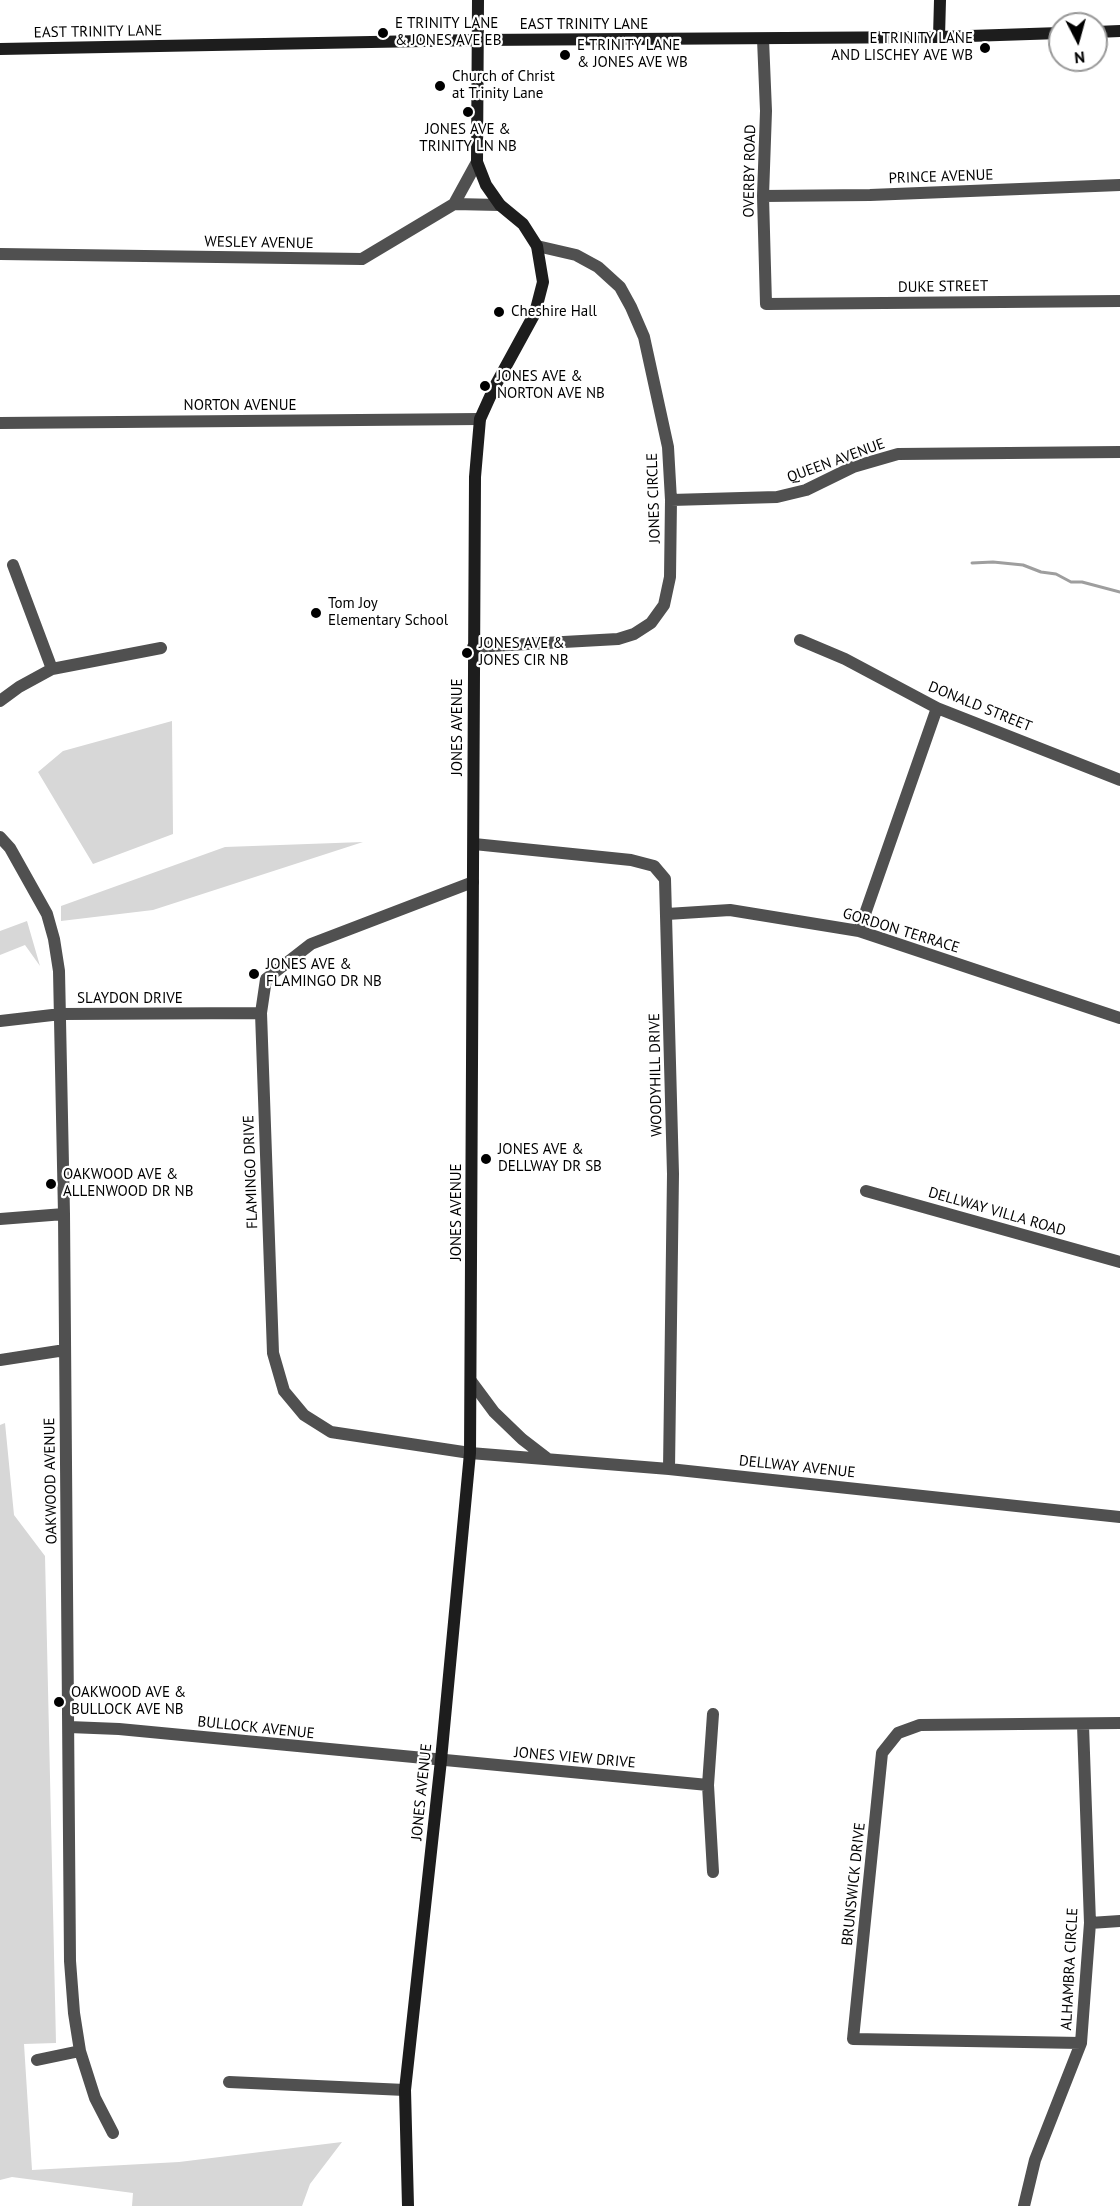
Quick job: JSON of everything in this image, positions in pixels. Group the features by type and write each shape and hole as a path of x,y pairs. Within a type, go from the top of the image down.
{"street":[{"name":"JONES AVENUE","path":"408,2206 405,2090 441,1760 470,1454 475,477 480,419 494,388 535,313 543,282 537,246 523,224 500,205 486,185 477,162 478,0"},
{"path":"939,37 940,0"},
{"name":"EAST TRINITY LANE","path":"0,49 477,40 939,37 1048,33"},
{"name":"OVERBY ROAD","path":"763,39 766,111 763,196 766,304"},
{"name":"WESLEY AVENUE","path":"0,254 362,260 454,204 477,162"},
{"name":"PRINCE AVENUE","path":"763,196 870,195 1120,185"},
{"path":"454,204 500,205"},
{"name":"JONES CIRCLE","path":"473,648 618,639 634,634 651,623 664,604 670,577 671,500 668,447 644,337 620,287 598,267 576,255 537,246"},
{"name":"DUKE STREET","path":"766,304 1120,301"},
{"name":"NORTON AVENUE","path":"0,423 480,419"},
{"name":"QUEEN AVENUE","path":"671,500 777,497 806,490 853,467 898,454 1120,452"},
{"path":"14,565 52,669"},
{"name":"DONALD STREET","path":"800,640 845,659 937,708 1120,780"},
{"path":"0,701 19,687 52,669 160,648"},
{"path":"859,931 937,708"},
{"name":"OAKWOOD AVENUE","path":"0,837 14,853 47,914 59,971 64,1214 70,1961 80,2051 95,2098 113,2133"},
{"name":"WOODYHILL DRIVE","path":"474,844 631,860 654,866 665,879 673,1174 669,1469"},
{"name":"FLAMINGO DRIVE","path":"470,1454 331,1432 304,1415 284,1391 273,1353 261,1013 266,979 312,944 473,882"},
{"name":"GORDON TERRACE","path":"667,914 730,910 859,931 1120,1018"},
{"name":"SLAYDON DRIVE","path":"0,1021 61,1014 261,1013"},
{"name":"DELLWAY VILLA ROAD","path":"866,1191 1120,1262"},
{"path":"0,1219 64,1214"},
{"path":"0,1360 65,1350"},
{"path":"471,1381 494,1413 549,1460"},
{"name":"DELLWAY AVENUE","path":"470,1454 669,1469 1120,1517"},
{"path":"713,1714 708,1785 713,1872"},
{"name":"BRUNSWICK DRIVE","path":"1081,2043 853,2039 882,1753 897,1733 920,1725 1120,1723"},
{"name":"ALHAMBRA CIRCLE","path":"1024,2206 1035,2160 1081,2043 1090,1923 1083,1725"},
{"name":"BULLOCK AVENUE","path":"69,1727 119,1729 441,1760"},
{"name":"JONES VIEW DRIVE","path":"441,1760 708,1785"},
{"path":"1090,1923 1120,1921"},
{"path":"36,2060 80,2051"},
{"path":"229,2082 405,2090"}],"shaded area":[{"path":"172,721 173,834 93,864 38,772 63,751"},
{"path":"363,842 153,910 61,921 61,906 225,847"},
{"path":"27,921 40,966 25,945 0,955 0,931"},
{"path":"5,1423 14,1515 45,1556 56,2043 24,2044 32,2170 179,2162 342,2142 310,2184 302,2206 132,2206 133,2193 12,2177 0,2180 0,1425"}],"waterway":[{"path":"972,563 993,562 1023,565 1041,572 1056,574 1071,582 1082,582 1120,592"}],"place":[{"name":"E TRINITY LANE & JONES AVE EB","path":"383,33"},
{"name":"E TRINITY LANE AND LISCHEY AVE WB","path":"985,48"},
{"name":"E TRINITY LANE & JONES AVE WB","path":"565,55"},
{"name":"Church of Christ at Trinity Lane","path":"440,86"},
{"name":"JONES AVE & TRINITY LN NB","path":"468,112"},
{"name":"Cheshire Hall","path":"499,312"},
{"name":"JONES AVE & NORTON AVE NB","path":"485,386"},
{"name":"Tom Joy Elementary School","path":"316,613"},
{"name":"JONES AVE & JONES CIR NB","path":"467,653"},
{"name":"JONES AVE & FLAMINGO DR NB","path":"254,974"},
{"name":"JONES AVE & DELLWAY DR SB","path":"486,1159"},
{"name":"OAKWOOD AVE & ALLENWOOD DR NB","path":"51,1184"},
{"name":"OAKWOOD AVE & BULLOCK AVE NB","path":"59,1702"}]}
